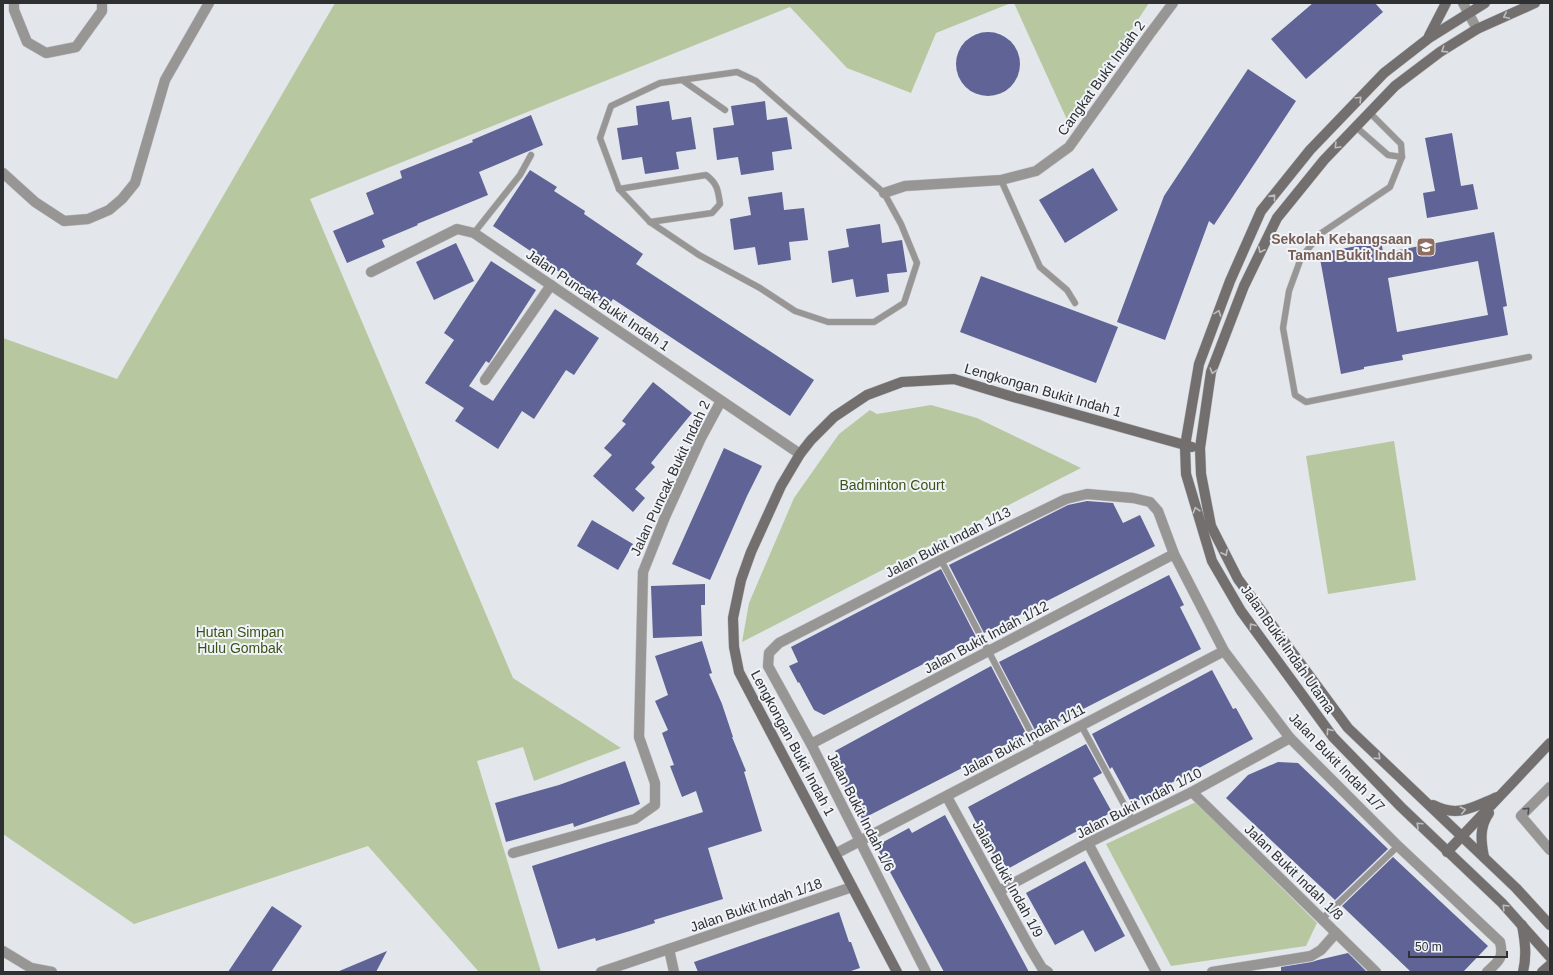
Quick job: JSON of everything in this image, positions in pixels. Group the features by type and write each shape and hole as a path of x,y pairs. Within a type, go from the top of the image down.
{"street":[{"path":"14,3 14,10 28,42 46,53 76,47 102,12 102,3"},
{"path":"3,173 35,202 64,221 88,219 109,210 122,199 134,183 165,80 209,3"},
{"name":"Cangkat Bukit Indah 2","path":"884,193 904,186 1001,180 1036,171 1069,147 1173,3"},
{"path":"1428,38 1446,3"},
{"path":"1463,3 1477,29"},
{"name":"Jalan Bukit Indah Utama","path":"1485,3 1468,12 1428,38 1384,73 1310,150 1262,211 1230,281 1199,364 1185,446 1186,474 1212,561 1241,611 1334,737 1400,807 1502,903 1550,957"},
{"name":"Jalan Bukit Indah Utama","path":"1535,3 1477,29 1440,52 1395,86 1324,160 1281,212 1244,286 1212,372 1200,448 1201,474 1211,526 1238,579 1348,728 1516,888 1550,925"},
{"name":"Jalan Puncak Bukit Indah 1","path":"371,272 457,229 474,233 800,454"},
{"path":"485,380 551,285"},
{"name":"Lengkongan Bukit Indah 1","path":"897,972 739,672 734,647 733,618 741,580 751,552 781,486 800,454 811,440 834,417 867,395 902,382 954,379 1185,446 1200,448"},
{"name":"Jalan Puncak Bukit Indah 2","path":"513,853 635,819 655,805 655,783 639,737 643,572 668,510 701,438 721,401"},
{"name":"Jalan Bukit Indah 1/13","path":"768,666 769,652 780,644 941,560 1066,499 1087,494 1120,496 1150,502 1158,512"},
{"name":"Jalan Bukit Indah 1/7","path":"1158,512 1174,554 1224,651 1290,738 1398,846 1500,942 1502,952 1497,962 1487,972"},
{"name":"Jalan Bukit Indah 1/12","path":"811,744 1174,554"},
{"name":"Jalan Bukit Indah 1/11","path":"835,854 947,797 1081,725 1224,651"},
{"name":"Jalan Bukit Indah 1/6","path":"768,666 811,744 926,972"},
{"name":"Jalan Bukit Indah 1/10","path":"999,890 1088,843 1192,792 1290,738"},
{"path":"1447,852 1550,744"},
{"path":"1550,787 1521,816 1550,850"},
{"name":"Jalan Bukit Indah 1/8","path":"1192,792 1376,972"},
{"path":"1426,801 1440,808 1457,812 1472,808 1501,795"},
{"path":"1484,857 1480,841 1484,820 1501,795"},
{"name":"Jalan Bukit Indah 1/9","path":"947,797 1043,971"},
{"path":"1088,843 1156,972"},
{"name":"Jalan Bukit Indah 1/18","path":"601,972 852,887"},
{"path":"1522,925 1526,948 1523,972"},
{"path":"1212,972 1311,956 1321,950 1336,933"},
{"path":"669,949 674,972"},
{"path":"3,951 31,968 52,972"},
{"path":"1542,972 1550,965"}],"lane":[{"path":"737,72 756,81 884,193 901,224 917,263 904,303 874,322 828,322 795,311 760,288 699,255 650,222 619,189 600,138 611,106 660,83 682,80 737,72"},
{"path":"682,80 724,110"},
{"path":"1370,113 1401,144 1402,157 1390,187 1320,234 1301,258 1290,291 1283,328 1295,395 1306,402 1529,357"},
{"path":"1356,127 1388,156 1402,157"},
{"path":"474,233 520,175 531,154"},
{"path":"619,189 706,175 717,187 720,204 712,213 650,222"},
{"path":"1001,180 1040,267 1067,290 1075,303"},
{"path":"941,560 1039,748"},
{"path":"1081,725 1133,821"},
{"path":"1322,919 1398,846"}],"green space":[{"name":"Hutan Simpan Hulu Gombak","path":"335,3 1011,3 936,33 911,93 847,68 790,7 310,199 513,678 621,748 534,781 523,747 477,761 541,972 479,972 368,846 134,924 3,834 3,338 117,379"},
{"path":"1014,3 1149,3 1069,124"},
{"name":"Badminton Court","path":"931,405 977,418 1081,468 742,642 749,603 794,498 839,434 870,410 877,414"},
{"path":"1394,441 1416,580 1328,594 1306,456"},
{"path":"1196,802 1317,923 1306,946 1171,966 1106,844"}],"building":[{"path":"1313,3 1375,3 1383,12 1306,79 1271,39"},
{"path":"988,32 1000,35 1011,41 1017,52 1020,64 1017,76 1011,87 1000,93 988,96 976,93 965,87 959,76 956,64 959,52 965,41 976,35"},
{"path":"1248,69 1296,101 1214,225 1209,221 1165,340 1117,322 1164,196"},
{"path":"669,101 672,120 691,117 696,149 676,152 679,169 645,174 642,157 622,160 617,128 638,125 636,106"},
{"path":"765,101 767,120 787,117 792,149 772,152 774,170 741,175 738,157 717,160 713,128 734,125 731,106"},
{"path":"531,115 543,145 479,172 488,195 382,240 385,247 347,263 333,231 374,214 366,193 402,178 400,171 473,142 472,140"},
{"path":"1452,133 1461,186 1473,184 1478,209 1427,218 1423,193 1435,191 1425,138"},
{"path":"1093,168 1118,210 1065,243 1039,200"},
{"path":"530,170 557,187 554,191 585,211 584,214 643,254 636,264 814,380 790,416 613,299 608,306 583,290 584,288 555,269 556,268 493,226"},
{"path":"782,192 784,210 804,208 808,240 789,242 791,260 758,265 755,247 734,250 730,219 751,215 748,197"},
{"path":"880,224 882,243 902,240 907,272 887,274 889,292 856,297 853,279 832,283 828,251 849,247 846,229"},
{"path":"1494,232 1507,306 1503,307 1508,335 1402,355 1403,360 1364,367 1364,369 1341,374 1319,253 1357,246 1357,243 1381,239 1383,253","holes":["1478,261 1488,315 1397,332 1388,278"]},
{"path":"456,243 474,281 434,300 416,262"},
{"path":"491,261 536,290 489,363 486,361 469,386 493,401 555,309 599,338 574,375 566,370 534,419 522,411 498,449 455,421 464,408 425,383 454,340 444,333"},
{"path":"981,276 1118,327 1096,383 960,332"},
{"path":"653,382 692,413 651,463 655,467 635,489 645,498 633,512 593,476 612,455 604,448 626,424 622,421"},
{"path":"724,448 762,466 710,580 672,564"},
{"path":"1087,501 1113,503 1123,523 1140,515 1155,546 984,633 949,565 1068,505"},
{"path":"592,520 633,544 618,570 577,546"},
{"path":"941,569 976,637 824,715 814,710 789,666 798,662 791,647"},
{"path":"1169,575 1184,605 1180,607 1201,649 1038,732 1037,729 1035,730 999,662"},
{"path":"705,584 705,605 701,605 702,636 653,638 651,586"},
{"path":"702,641 712,673 709,674 722,704 732,737 746,771 744,772 762,831 708,848 723,899 654,920 655,923 630,931 596,941 595,938 558,949 532,866 703,812 696,791 682,797 670,766 674,765 662,733 668,730 655,701 668,695 655,656"},
{"path":"991,666 1027,735 862,819 834,765 841,761 835,751"},
{"path":"1212,670 1233,709 1236,708 1253,739 1132,804 1112,767 1110,769 1092,734"},
{"path":"1086,744 1102,773 1093,778 1112,812 1002,872 968,807"},
{"path":"625,761 640,804 574,827 573,823 506,842 495,803 559,785"},
{"path":"1278,762 1298,763 1388,849 1335,900 1226,798 1248,775"},
{"path":"945,815 1029,972 944,972 876,846 909,828 912,833"},
{"path":"1393,857 1488,946 1463,972 1411,972 1342,906"},
{"path":"1085,861 1125,936 1095,952 1083,930 1055,945 1026,893"},
{"path":"272,906 302,926 271,972 228,972"},
{"path":"839,912 860,968 848,972 698,972 694,962"},
{"path":"387,951 376,972 337,972"},
{"path":"1348,953 1367,972 1281,972 1281,967 1312,962"}],"place":[{"name":"Sekolah Kebangsaan Taman Bukit Indah","path":"1426,247"}]}
